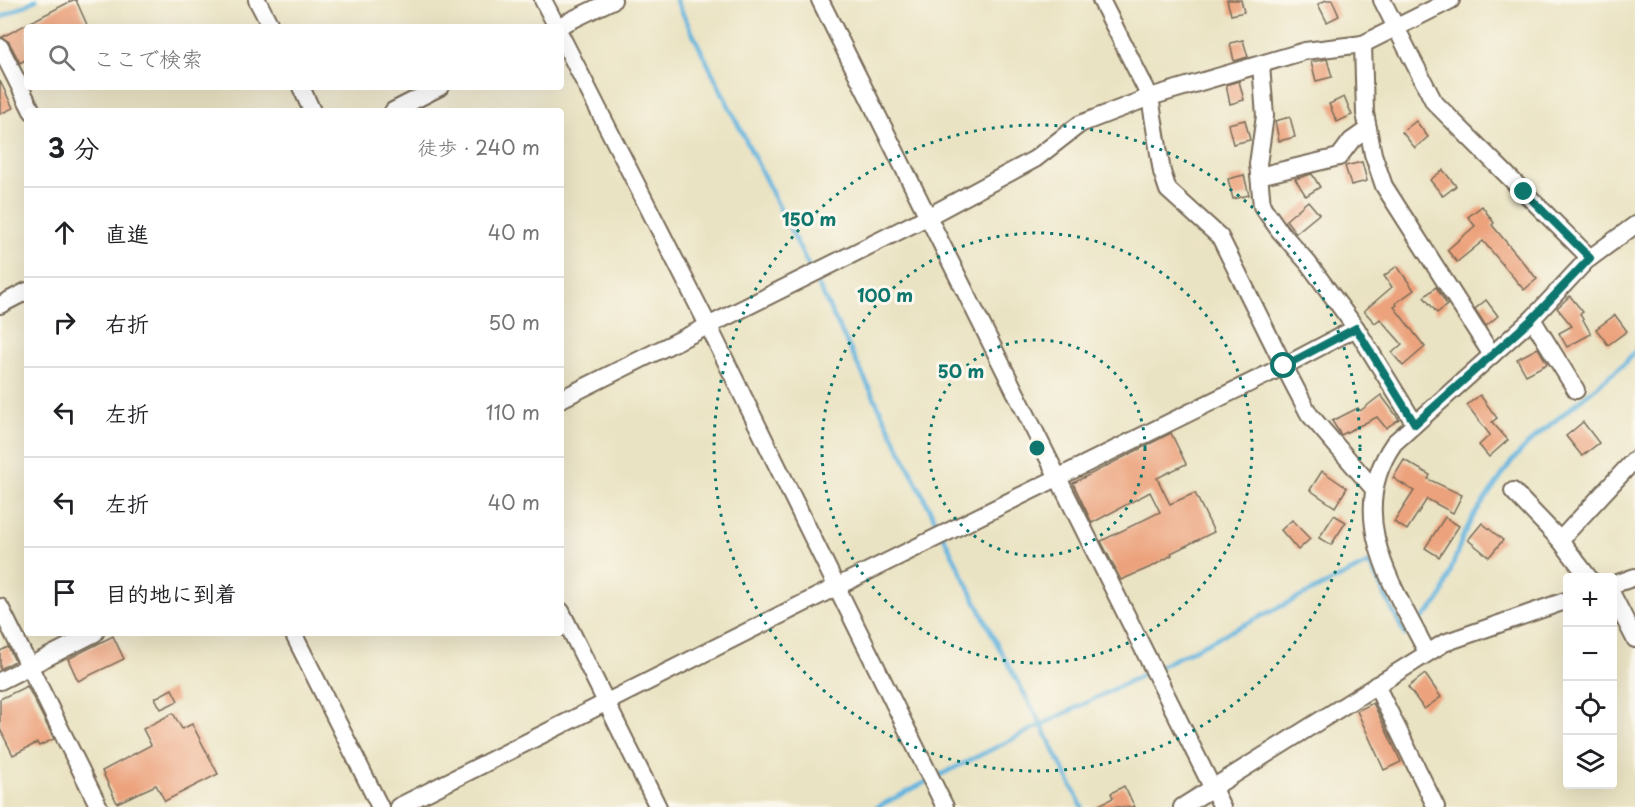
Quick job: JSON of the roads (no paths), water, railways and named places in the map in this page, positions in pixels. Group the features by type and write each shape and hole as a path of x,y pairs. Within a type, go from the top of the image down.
{"street":[{"path":"257,0 269,24"},
{"path":"543,0 555,24"},
{"path":"563,24 613,0"},
{"path":"820,0 1222,807"},
{"path":"1101,0 1150,97 1162,172 1168,190 1220,237 1309,414 1373,488"},
{"path":"1382,0 1434,102 1590,258"},
{"path":"564,397 928,216 1035,159 1080,124 1150,97 1305,51 1363,44 1451,0"},
{"path":"564,42 838,586 945,807"},
{"path":"1363,44 1365,113 1373,154 1384,186 1492,355"},
{"path":"0,47 30,108"},
{"path":"1261,65 1265,116 1258,164 1262,206 1356,328 1415,424"},
{"path":"302,90 311,108"},
{"path":"399,108 434,90"},
{"path":"1259,176 1339,157 1351,141 1368,129"},
{"path":"1427,652 1384,570 1375,539 1373,488 1382,460 1394,443 1532,319 1590,258 1635,225"},
{"path":"0,305 24,293"},
{"path":"1532,319 1576,390"},
{"path":"398,807 1356,328"},
{"path":"1560,540 1635,459"},
{"path":"1513,491 1560,540 1585,573"},
{"path":"1617,583 1635,577"},
{"path":"1182,807 1427,652 1444,643 1563,602"},
{"path":"1617,604 1635,639"},
{"path":"0,607 99,807"},
{"path":"564,617 658,807"},
{"path":"0,681 89,636"},
{"path":"294,636 380,807"},
{"path":"1376,685 1436,807"}],"waterway":[{"path":"0,18 36,0"},
{"path":"676,0 998,646 1041,724 1082,807"},
{"path":"1416,624 1441,598 1463,536 1474,515 1512,461 1533,439 1625,363 1635,351"},
{"path":"936,777 1369,563 1405,635 1410,630"},
{"path":"877,807 928,781"}]}
